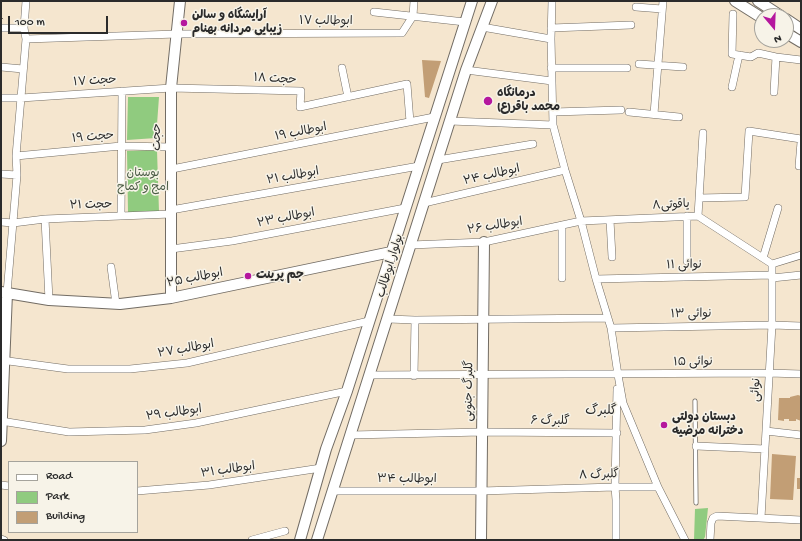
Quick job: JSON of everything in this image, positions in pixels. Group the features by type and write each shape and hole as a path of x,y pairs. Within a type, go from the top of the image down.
{"main road":[{"name":"حجت","path":"171,298 171,88 180,1"},
{"name":"بولوار ابوطالب","path":"300,540 326,449 347,391 472,1"},
{"name":"بولوار ابوطالب","path":"317,540 466,70 492,1"},
{"path":"735,1 754,13"},
{"path":"447,78 462,83"},
{"name":"گلبرگ جنوبی","path":"481,540 484,242"},
{"name":"ابوطالب ۲۵","path":"4,293 49,300 120,304 171,298 391,252"},
{"path":"1,441 4,293"},
{"path":"326,449 329,453 335,456 344,456"}],"street":[{"path":"4,293 13,223 17,175 16,156 26,39 24,28 26,1"},
{"path":"413,16 414,1"},
{"path":"552,1 551,68 553,125 611,328 623,404 658,487 685,540"},
{"path":"636,7 663,5 654,114"},
{"path":"374,12 465,22"},
{"path":"733,14 731,54 751,57 758,53 801,60"},
{"name":"ابوطالب ۱۷","path":"177,34 402,33 413,16"},
{"path":"551,28 631,25"},
{"path":"482,27 551,39"},
{"path":"1,28 24,28"},
{"path":"26,39 177,34"},
{"path":"732,87 739,55"},
{"path":"774,92 776,57"},
{"path":"639,64 683,67"},
{"path":"1,67 23,69"},
{"path":"342,68 348,97"},
{"path":"551,68 626,68"},
{"path":"466,70 552,81"},
{"name":"حجت ۱۸","path":"171,88 301,91 300,108 407,84 410,122"},
{"name":"حجت ۱۷","path":"1,98 171,88"},
{"path":"121,216 122,91"},
{"path":"552,112 621,110"},
{"path":"629,112 679,116"},
{"name":"ابوطالب ۱۹","path":"172,169 434,117"},
{"path":"450,120 553,125"},
{"path":"699,198 745,197 749,131 801,141 799,166 801,166"},
{"path":"698,216 703,134"},
{"path":"438,160 533,144"},
{"name":"حجت ۱۹","path":"16,156 121,146 171,147"},
{"name":"ابوطالب ۲۱","path":"171,212 419,166"},
{"name":"ابوطالب ۲۴","path":"424,203 565,170"},
{"path":"1,174 17,175"},
{"name":"ابوطالب ۲۳","path":"171,249 232,241 405,208"},
{"path":"763,258 778,208"},
{"name":"حجت ۲۱","path":"1,222 13,223 45,219 121,216 171,212"},
{"path":"687,216 687,261"},
{"name":"یاقوتی۸","path":"581,221 698,216 772,264"},
{"path":"45,219 49,300"},
{"path":"610,220 612,257"},
{"name":"ابوطالب ۲۶","path":"411,245 484,242 581,221"},
{"path":"562,225 562,278"},
{"path":"772,264 801,255"},
{"name":"نوائی","path":"761,518 772,325 772,264"},
{"path":"111,267 116,304"},
{"name":"نوائی ۱۱","path":"596,279 772,277 801,275"},
{"path":"388,319 608,318"},
{"path":"414,376 415,320"},
{"name":"ابوطالب ۲۷","path":"3,360 68,369 130,369 187,363 369,321"},
{"name":"نوائی ۱۳","path":"611,328 772,325 801,326"},
{"path":"616,540 615,487 618,374"},
{"name":"نوائی ۱۵","path":"369,376 801,374"},
{"name":"ابوطالب ۲۹","path":"1,421 69,432 144,430 196,423 347,391"},
{"path":"766,431 801,436"},
{"name":"گلبرگ ۶","path":"351,435 482,432 617,433"},
{"path":"696,446 765,449"},
{"name":"ابوطالب ۳۱","path":"138,491 209,485 321,468"},
{"name":"گلبرگ ۸","path":"482,491 658,487"},
{"name":"ابوطالب ۳۴","path":"333,491 482,491"},
{"path":"710,540 711,523 713,518 718,516 801,520"},
{"path":"252,540 285,531"}],"lane":[{"path":"695,401 696,503"}],"green space":[{"name":"بوستان امج و کماج","path":"128,97 159,97 156,138 127,140"},
{"name":"بوستان امج و کماج","path":"157,150 159,212 128,212 127,151"},
{"path":"708,508 705,537 703,540 694,540 695,509"}],"building":[{"path":"422,60 441,61 429,98 425,97"},
{"path":"798,395 801,396 801,421 796,419 796,421 789,421 789,419 784,419 784,421 778,420 779,398 790,398"},
{"path":"772,454 796,456 793,500 770,499"},
{"path":"797,478 801,478 801,489 797,489"}],"place":[{"name":"آرایشگاه و سالن زیبایی مردانه بهنام","path":"184,23"},
{"name":"درمانگاه محمد باقر(ع)","path":"488,101"},
{"name":"جم پرینت","path":"248,276"},
{"name":"دبستان دولتی دخترانه مرضیه","path":"664,425"}],"district":[{"name":"گلبرگ","path":"601,412"}]}
